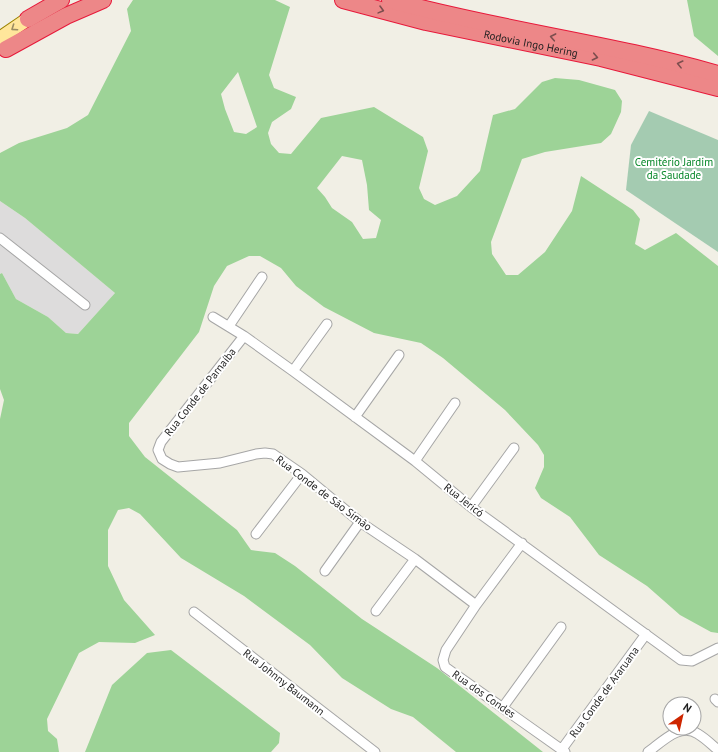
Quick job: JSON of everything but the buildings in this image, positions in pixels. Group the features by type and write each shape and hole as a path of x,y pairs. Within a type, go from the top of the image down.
{"highway":[{"path":"28,19 50,0"},
{"path":"28,19 61,0"},
{"path":"2,46 75,0"},
{"path":"2,46 103,0"},
{"name":"Rodovia Ingo Hering","path":"343,0 426,22 601,58 716,85"},
{"name":"Rodovia Ingo Hering","path":"390,0 502,26 633,53 716,85"},
{"path":"436,0 458,12 502,26"}],"main road":[{"path":"2,46 28,19"}],"street":[{"path":"0,238 85,305"},
{"path":"229,326 262,277"},
{"name":"Rua Jericó","path":"213,318 229,326 293,371 415,461 472,507 681,660 692,661 718,648"},
{"path":"293,371 327,324"},
{"name":"Rua Conde de Parnaíba","path":"158,450 161,442 244,336"},
{"path":"355,417 399,355"},
{"path":"415,461 455,403"},
{"path":"472,507 514,448"},
{"name":"Rua Conde de São Simão","path":"158,450 162,460 178,467 220,463 244,456 265,453 273,454 302,474 360,522 415,559 476,605"},
{"path":"256,534 302,474"},
{"path":"325,571 360,522"},
{"name":"Rua dos Condes","path":"522,543 476,605 446,650 443,660 445,667 563,751"},
{"path":"376,612 415,559"},
{"name":"Rua Johnny Baumann","path":"194,612 375,752"},
{"path":"503,707 561,627"},
{"name":"Rua Conde de Araruana","path":"563,751 646,634"},
{"path":"648,752 673,733 682,730 690,730 698,734 718,750"}],"shaded area":[{"path":"0,201 25,218 115,293 78,334 66,333 48,317 16,299 2,273 0,274"}],"green space":[{"path":"133,0 275,0 290,7 269,75 274,88 296,97 291,109 272,122 268,133 271,144 279,153 291,154 321,118 374,107 423,137 428,151 419,188 424,199 435,205 457,196 480,171 493,115 515,109 542,82 555,78 579,80 615,90 622,101 621,112 611,134 601,143 545,152 522,159 491,242 492,254 506,275 518,275 545,252 572,211 581,176 633,210 640,219 635,244 645,250 676,233 718,266 718,633 711,632 680,615 647,586 599,555 570,517 541,498 535,488 544,467 544,455 538,445 505,410 443,358 421,343 374,333 324,307 296,286 281,268 260,256 249,256 227,266 214,286 199,332 129,423 129,436 145,457 237,530 251,550 275,553 295,566 362,619 437,668 543,752 456,752 413,717 391,709 342,678 310,645 244,596 181,558 140,514 129,508 118,510 108,530 108,566 124,600 155,635 135,643 99,642 79,653 47,719 48,731 57,739 59,752 0,752 0,419 4,400 0,389 0,274 2,273 16,299 48,317 66,333 78,334 115,293 25,218 0,201 0,153 19,143 67,128 88,115 131,31 127,9","holes":["238,72 257,127 246,134 234,132 221,94","342,156 362,160 367,185 369,210 381,220 376,238 363,239 352,222 332,208 317,188"]},
{"path":"687,0 718,0 718,56 694,36"},
{"name":"Cemitério Jardim da Saudade","path":"649,111 718,140 718,252 626,190 631,145"},
{"path":"171,650 280,733 279,743 271,752 85,752 112,685 147,653"}]}
